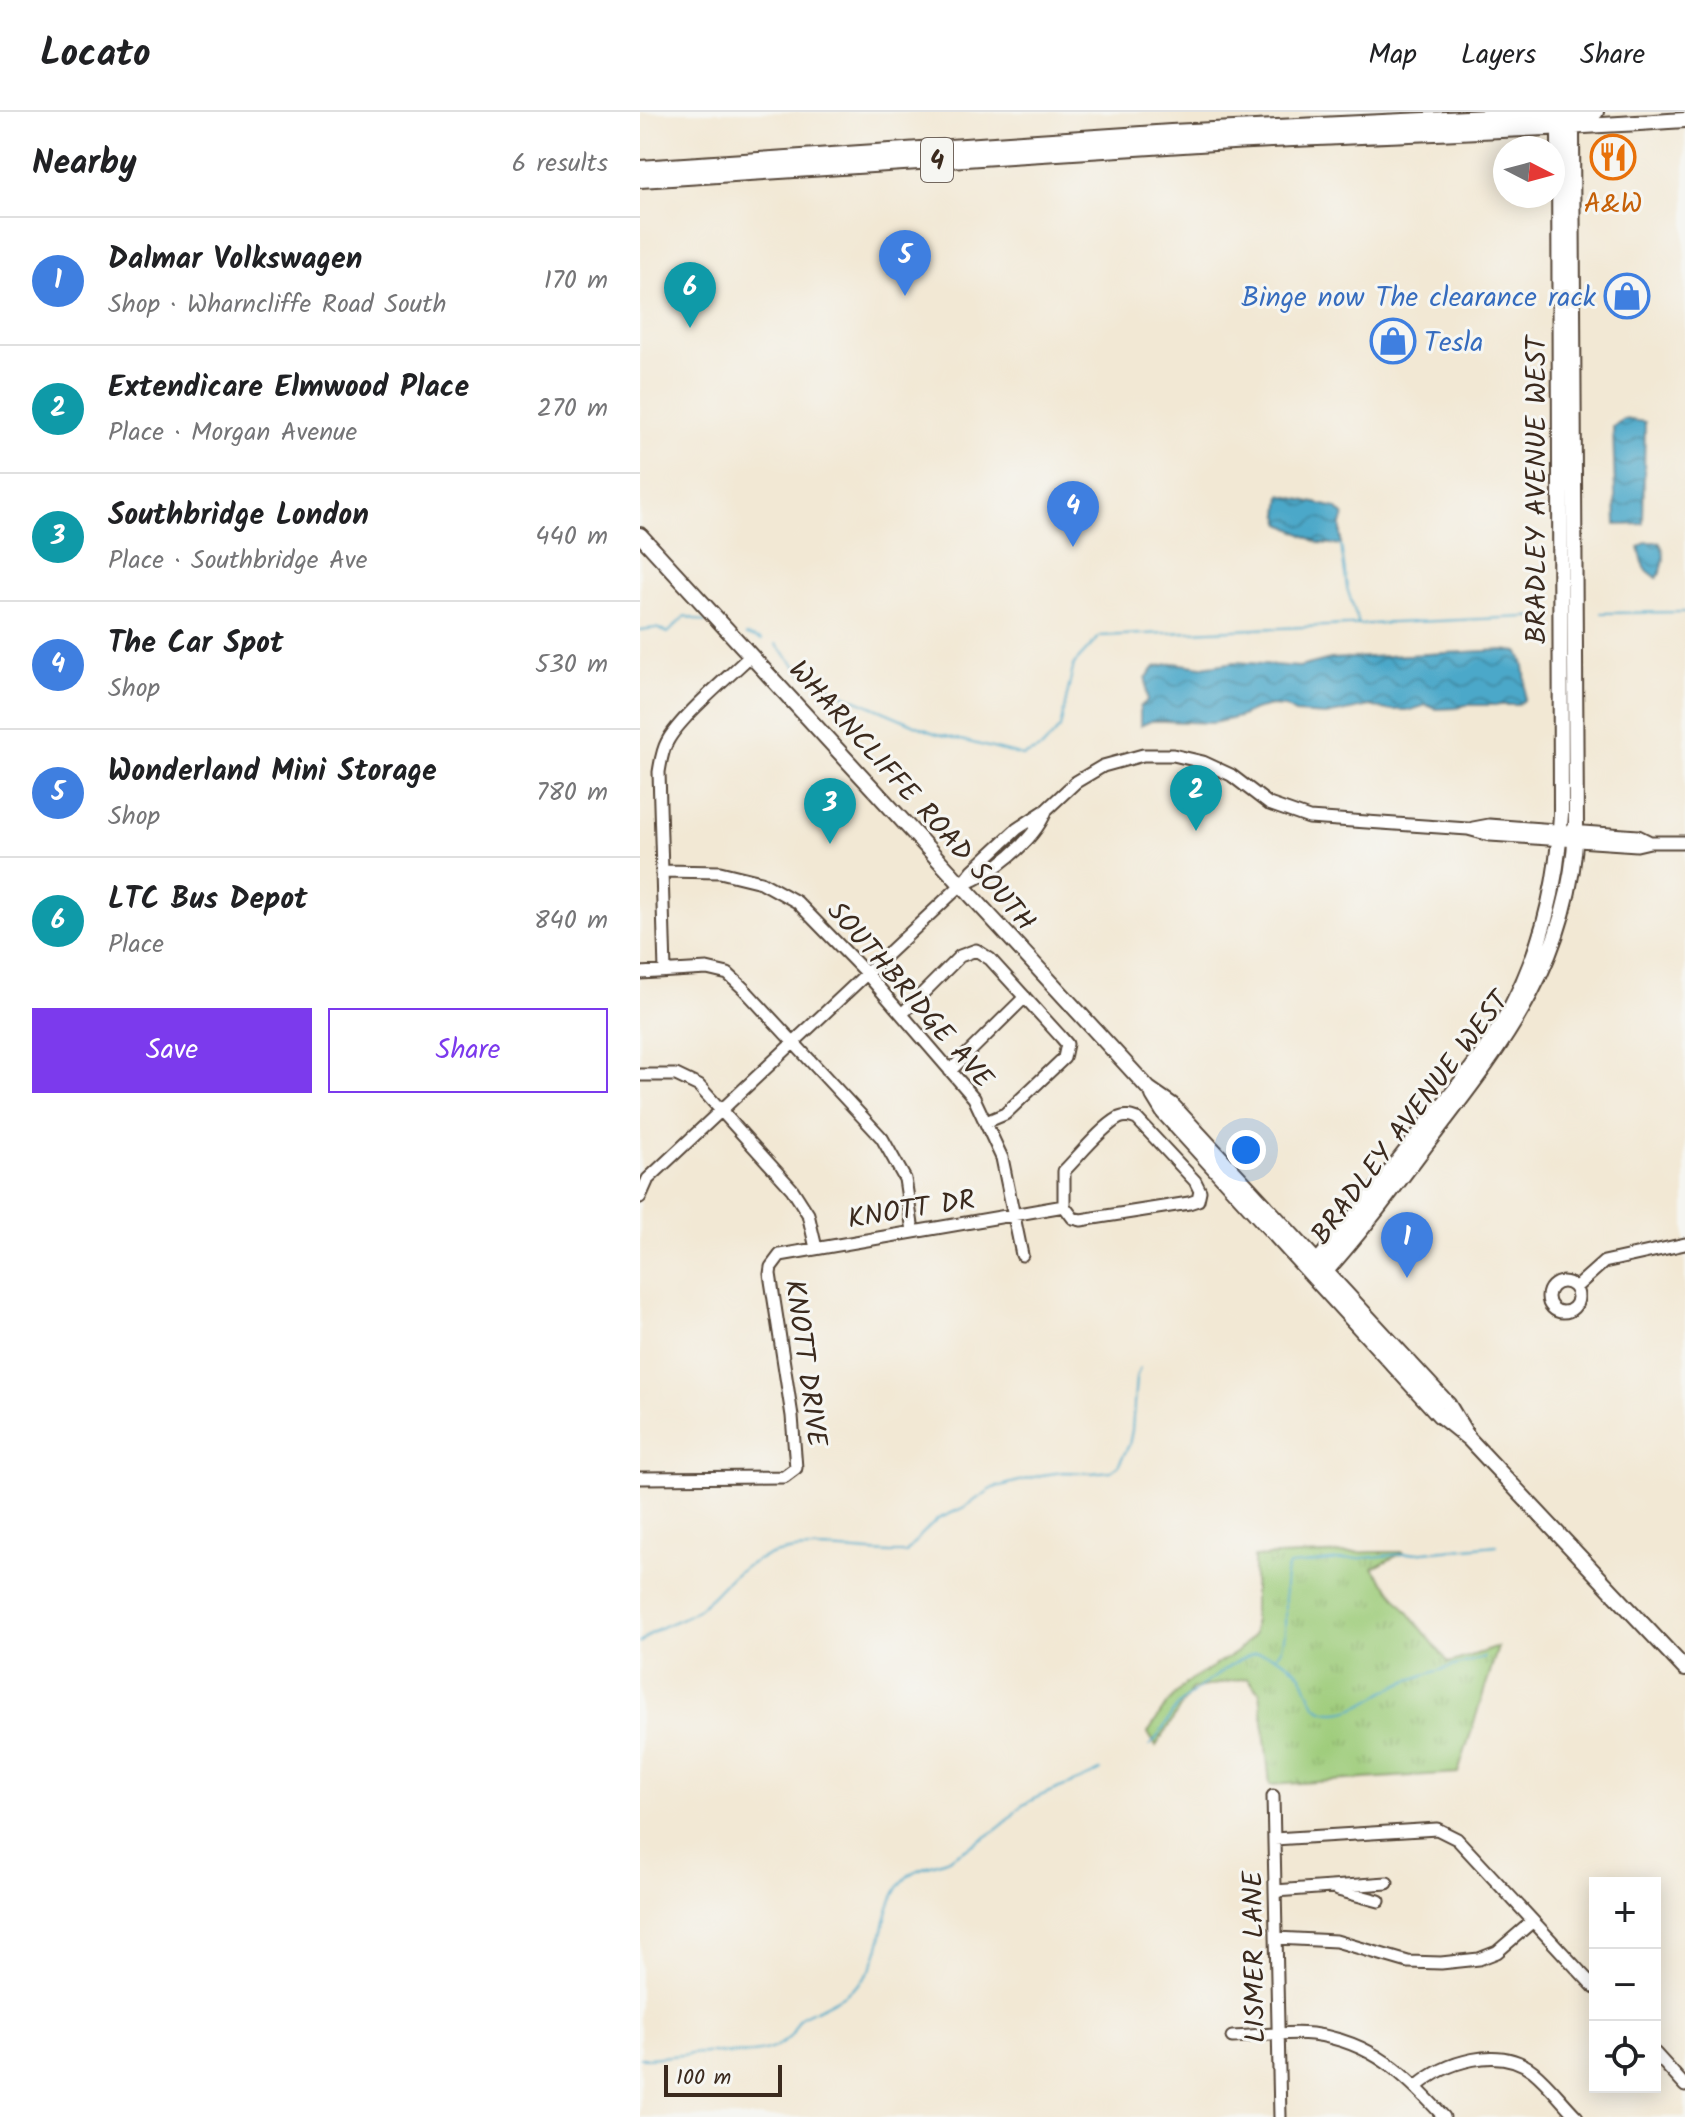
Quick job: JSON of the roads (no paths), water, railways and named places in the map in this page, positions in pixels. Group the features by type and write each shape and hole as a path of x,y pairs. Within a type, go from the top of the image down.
{"main road":[{"name":"4","path":"640,168 1180,132 1596,112"},
{"name":"BRADLEY AVENUE WEST","path":"1322,1266 1485,1051 1515,1001 1536,953 1568,836 1565,113"},
{"name":"4","path":"640,180 1202,144 1428,132 1565,129 1685,120"},
{"name":"WHARNCLIFFE ROAD SOUTH","path":"640,535 1149,1089 1164,1113 1439,1415 1469,1439 1685,1669"},
{"name":"WHARNCLIFFE ROAD SOUTH","path":"1149,1089 1172,1105 1322,1266 1448,1404 1469,1439"}],"street":[{"path":"665,971 661,755 680,725 751,655"},
{"path":"640,1197 644,1180 796,1042 1017,829 1046,810 1076,782 1103,766 1132,756 1163,754 1194,758 1231,775 1269,804 1300,816 1325,821 1468,829 1489,825 1637,845 1685,842"},
{"name":"SOUTHBRIDGE AVE","path":"663,871 720,872 761,882 797,902 866,973 974,1098 1002,1158 1022,1255"},
{"path":"902,1014 969,950 983,953 1067,1044 1064,1058 1005,1114 986,1122"},
{"path":"640,973 707,969 728,974 796,1042 882,1138 905,1179 913,1231"},
{"path":"950,1071 1025,997"},
{"path":"640,1075 676,1075 699,1086 792,1189 808,1214 816,1248"},
{"path":"1128,1116 1137,1119 1195,1181 1200,1191 1198,1200 1189,1203 1081,1220 1073,1218 1064,1206 1064,1171 1109,1126 1128,1116"},
{"name":"KNOTT DR","path":"816,1248 1064,1206"},
{"path":"1575,1288 1604,1262 1685,1244"},
{"name":"KNOTT DRIVE","path":"640,1478 784,1477 796,1468 792,1416 771,1267 780,1255 816,1248"},
{"name":"LISMER LANE","path":"1273,1796 1280,2117"},
{"path":"1274,1839 1437,1829 1457,1839 1589,1982"},
{"path":"1275,1891 1387,1883"},
{"path":"1330,1887 1379,1901"},
{"path":"1276,1938 1336,1941 1408,1962 1441,1963 1479,1959 1497,1952 1533,1921"},
{"path":"1232,2037 1310,2034 1343,2040 1378,2056 1402,2073 1444,2117"},
{"path":"1416,2087 1438,2070 1456,2062 1509,2060 1532,2070 1577,2117"},
{"path":"1661,2060 1685,2086"}],"water":[{"path":"1623,419 1645,422 1643,524 1616,525 1613,427"},
{"path":"1281,495 1336,508 1344,516 1341,545 1319,543 1282,524 1279,515"},
{"path":"1647,542 1659,542 1663,551 1663,565 1657,578 1644,568 1639,547"},
{"path":"1503,650 1518,652 1523,662 1525,694 1518,705 1465,705 1437,709 1426,705 1411,710 1370,706 1326,715 1295,713 1285,707 1271,706 1213,723 1151,721 1140,726 1140,707 1147,701 1146,678 1155,667 1174,663 1202,667 1236,662 1299,667 1331,659"}],"waterway":[{"path":"1341,545 1347,588 1359,625"},
{"path":"1601,613 1685,612"},
{"path":"640,630 656,628 668,633 685,616 705,622"},
{"path":"776,644 802,673 845,695 934,733 1023,756 1042,748 1060,728 1074,664 1100,636 1548,616"},
{"path":"746,635 762,640"},
{"path":"640,1643 654,1631 698,1609 737,1572 763,1558 803,1549 906,1553 938,1519 965,1507 993,1488 1042,1475 1111,1471 1118,1466 1129,1445 1136,1378 1140,1368"},
{"path":"1276,1656 1284,1639 1285,1587 1289,1565 1497,1545"},
{"path":"1149,1746 1183,1701 1216,1676 1258,1653 1269,1654 1287,1663 1301,1675 1315,1705 1327,1712 1345,1711 1412,1679 1484,1657"},
{"path":"640,2058 754,2053 779,2045 789,2038 802,2017 829,2004 862,1981 874,1962 892,1899 910,1874 950,1858 983,1839 1032,1800 1101,1770"}],"place":[{"name":"A&W","path":"1613,157"},
{"name":"Wonderland Mini Storage","path":"905,296"},
{"name":"Binge now The clearance rack","path":"1627,296"},
{"name":"LTC Bus Depot","path":"690,328"},
{"name":"Tesla","path":"1393,341"},
{"name":"The Car Spot","path":"1073,547"},
{"name":"Extendicare Elmwood Place","path":"1196,831"},
{"name":"Southbridge London","path":"830,844"},
{"name":"Dalmar Volkswagen","path":"1407,1278"}]}
